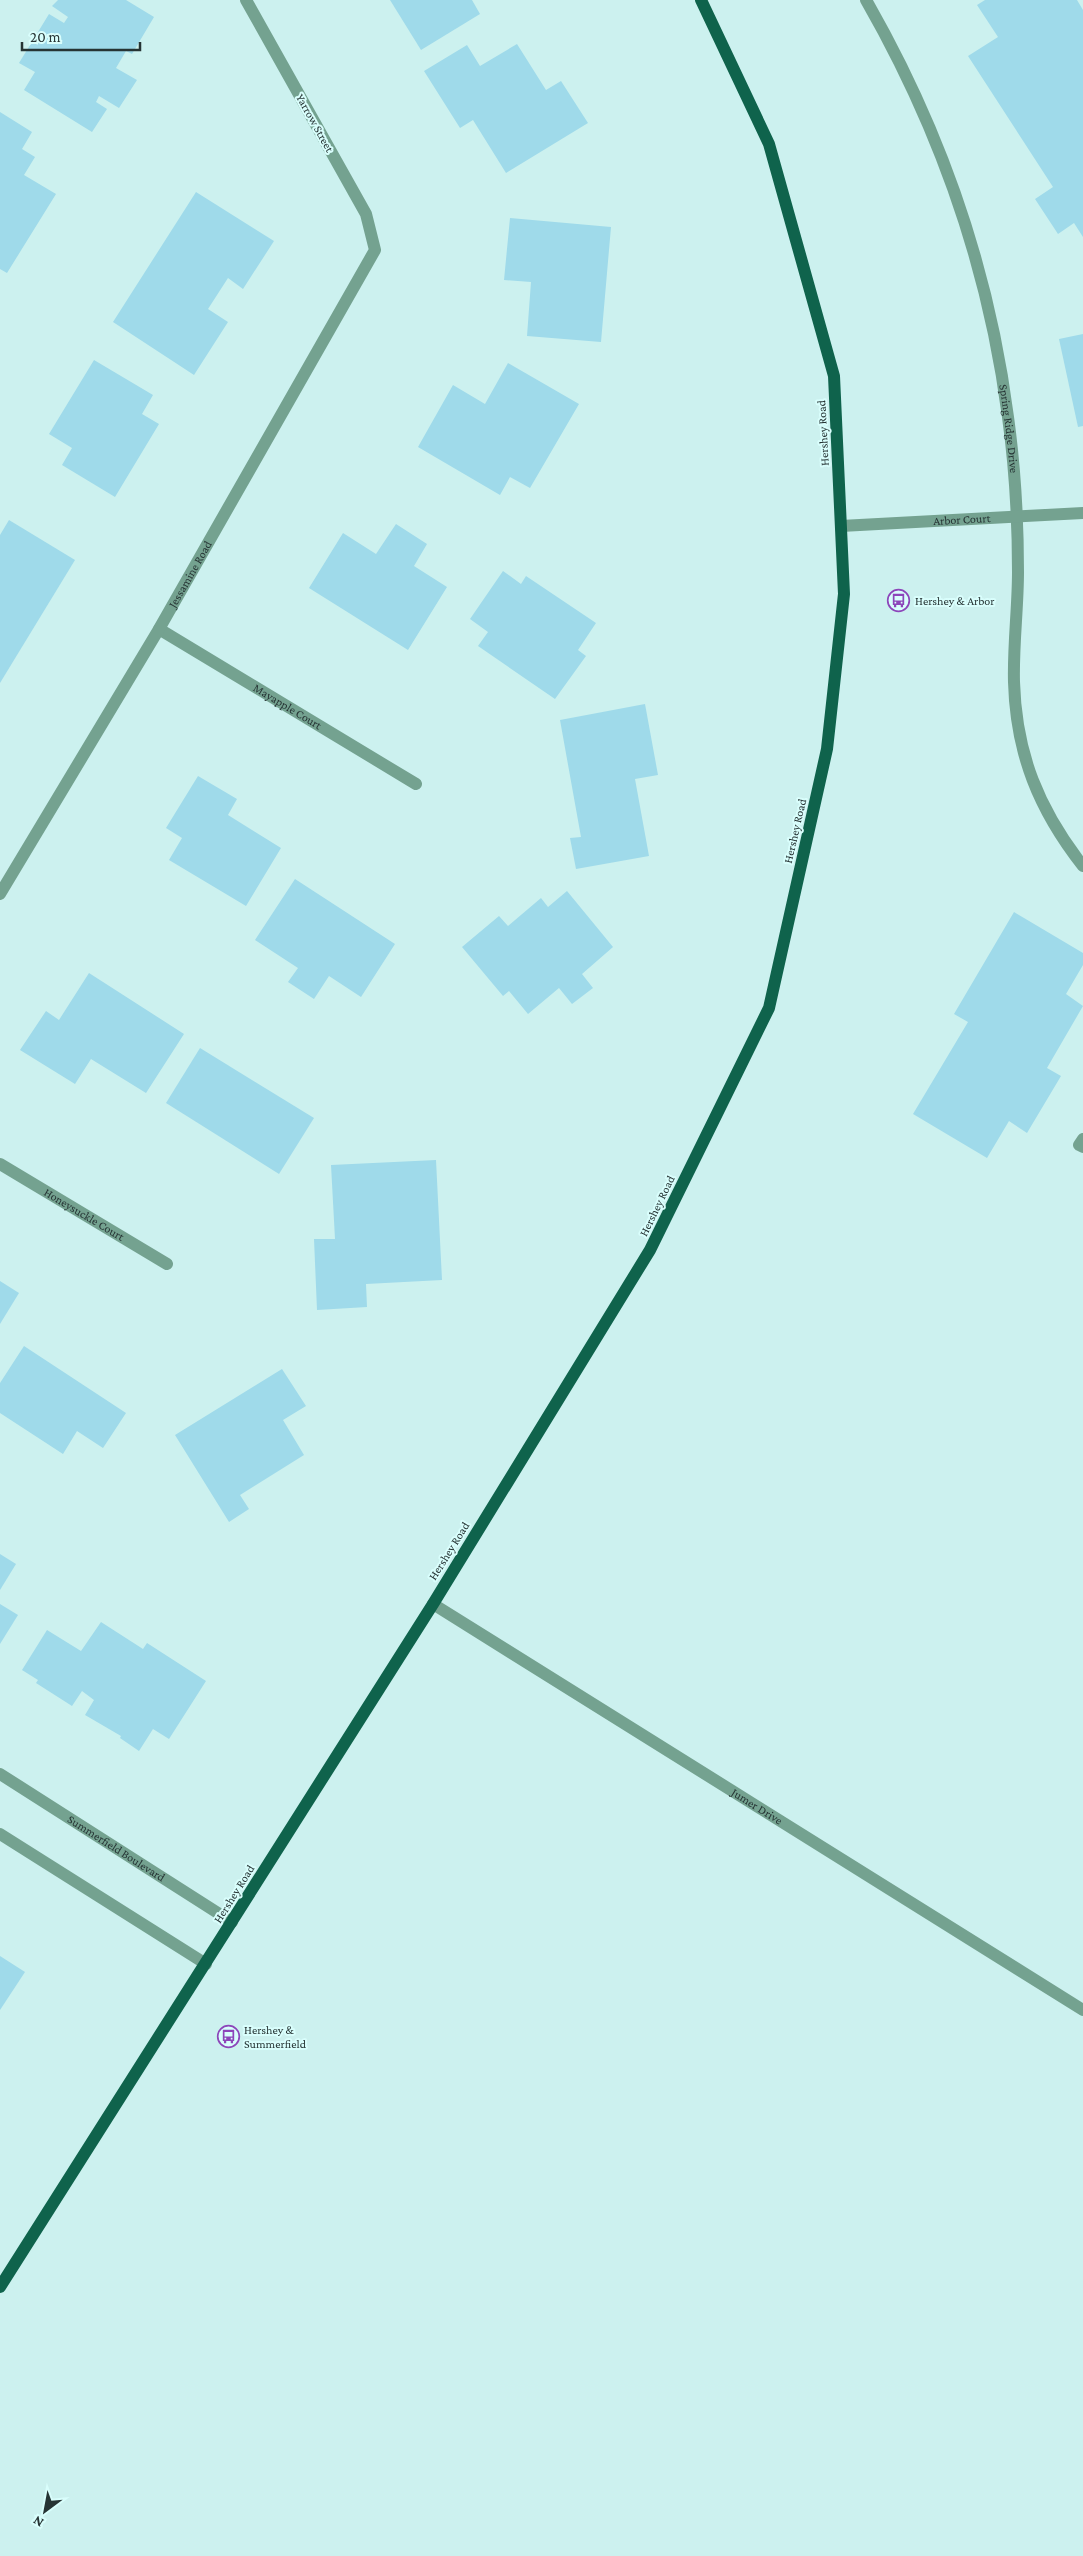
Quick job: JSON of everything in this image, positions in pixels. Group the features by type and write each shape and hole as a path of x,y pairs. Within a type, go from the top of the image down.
{"main road":[{"name":"Hershey Road","path":"0,2287 433,1604 650,1250 769,1008 827,749 844,594 834,376 769,144 701,0"}],"street":[{"name":"Yarrow Street","path":"246,0 366,214 375,250"},
{"name":"Spring Ridge Drive","path":"866,0 926,117 962,210 990,315 1008,417 1016,517 1018,572 1014,682 1018,733 1032,782 1054,828 1083,866"},
{"name":"Jessamine Road","path":"0,894 159,629 375,250"},
{"name":"Arbor Court","path":"841,526 1083,513"},
{"name":"Mayapple Court","path":"159,629 416,784"},
{"path":"1083,1139 1079,1145 1083,1147"},
{"name":"Honeysuckle Court","path":"0,1164 167,1264"},
{"name":"Jumer Drive","path":"433,1604 1083,2010"},
{"name":"Summerfield Boulevard","path":"0,1774 232,1922"},
{"path":"0,1834 206,1964"}],"building":[{"path":"58,0 126,0 154,17 132,54 126,51 116,68 137,80 119,108 99,96 96,102 107,109 92,132 24,90 35,72 19,63 49,14 64,23 68,17 52,6"},
{"path":"390,0 472,0 480,14 421,50"},
{"path":"985,0 1077,0 1083,10 1083,237 1074,223 1058,234 1035,199 1053,187 968,56 998,37 977,5"},
{"path":"517,44 546,90 561,81 588,123 506,173 473,120 460,128 424,71 467,45 480,66"},
{"path":"0,112 32,132 22,149 35,157 24,175 56,194 7,273 0,269"},
{"path":"196,192 274,241 243,289 228,278 208,309 228,322 194,375 113,322"},
{"path":"510,218 611,227 601,342 527,336 531,282 504,280"},
{"path":"1083,334 1083,426 1078,427 1059,339"},
{"path":"94,360 153,395 142,414 159,424 115,497 62,465 72,448 49,434"},
{"path":"508,363 579,404 530,488 510,477 500,495 418,447 453,385 485,404"},
{"path":"9,520 75,560 0,683 0,535"},
{"path":"396,524 427,544 414,566 447,587 408,650 309,588 343,533 376,554"},
{"path":"503,571 521,584 526,576 596,623 578,650 586,656 555,699 478,646 488,632 470,619"},
{"path":"645,704 658,775 635,779 649,856 576,869 570,838 581,837 560,720"},
{"path":"198,776 237,799 228,815 281,848 246,906 169,860 182,838 166,828"},
{"path":"295,879 395,944 361,997 329,976 314,999 288,982 298,968 255,940"},
{"path":"567,891 613,947 582,974 593,988 572,1004 559,988 528,1014 509,991 503,996 462,947 499,916 508,926 541,898 548,907"},
{"path":"1014,912 1083,953 1083,965 1066,994 1083,1006 1047,1068 1061,1076 1027,1133 1009,1121 987,1158 913,1114 968,1022 954,1014"},
{"path":"89,973 184,1034 146,1093 91,1059 75,1084 20,1050 46,1011 59,1020"},
{"path":"200,1048 314,1118 279,1174 166,1103"},
{"path":"436,1160 442,1280 366,1284 367,1307 317,1310 314,1239 335,1239 331,1165"},
{"path":"0,1281 19,1293 0,1324"},
{"path":"24,1346 126,1413 103,1448 77,1431 63,1454 0,1413 0,1383"},
{"path":"282,1369 306,1406 283,1420 304,1455 240,1495 249,1509 229,1522 175,1435"},
{"path":"0,1554 16,1564 0,1590"},
{"path":"0,1604 18,1615 0,1644"},
{"path":"101,1622 143,1649 147,1643 206,1681 169,1739 153,1729 139,1751 120,1738 121,1736 85,1715 94,1700 82,1691 72,1706 36,1683 38,1680 22,1670 47,1630 81,1651"},
{"path":"0,1956 25,1972 0,2010"}],"place":[{"name":"Hershey & Arbor","path":"899,601"},
{"name":"Hershey & Summerfield","path":"228,2037"}]}
